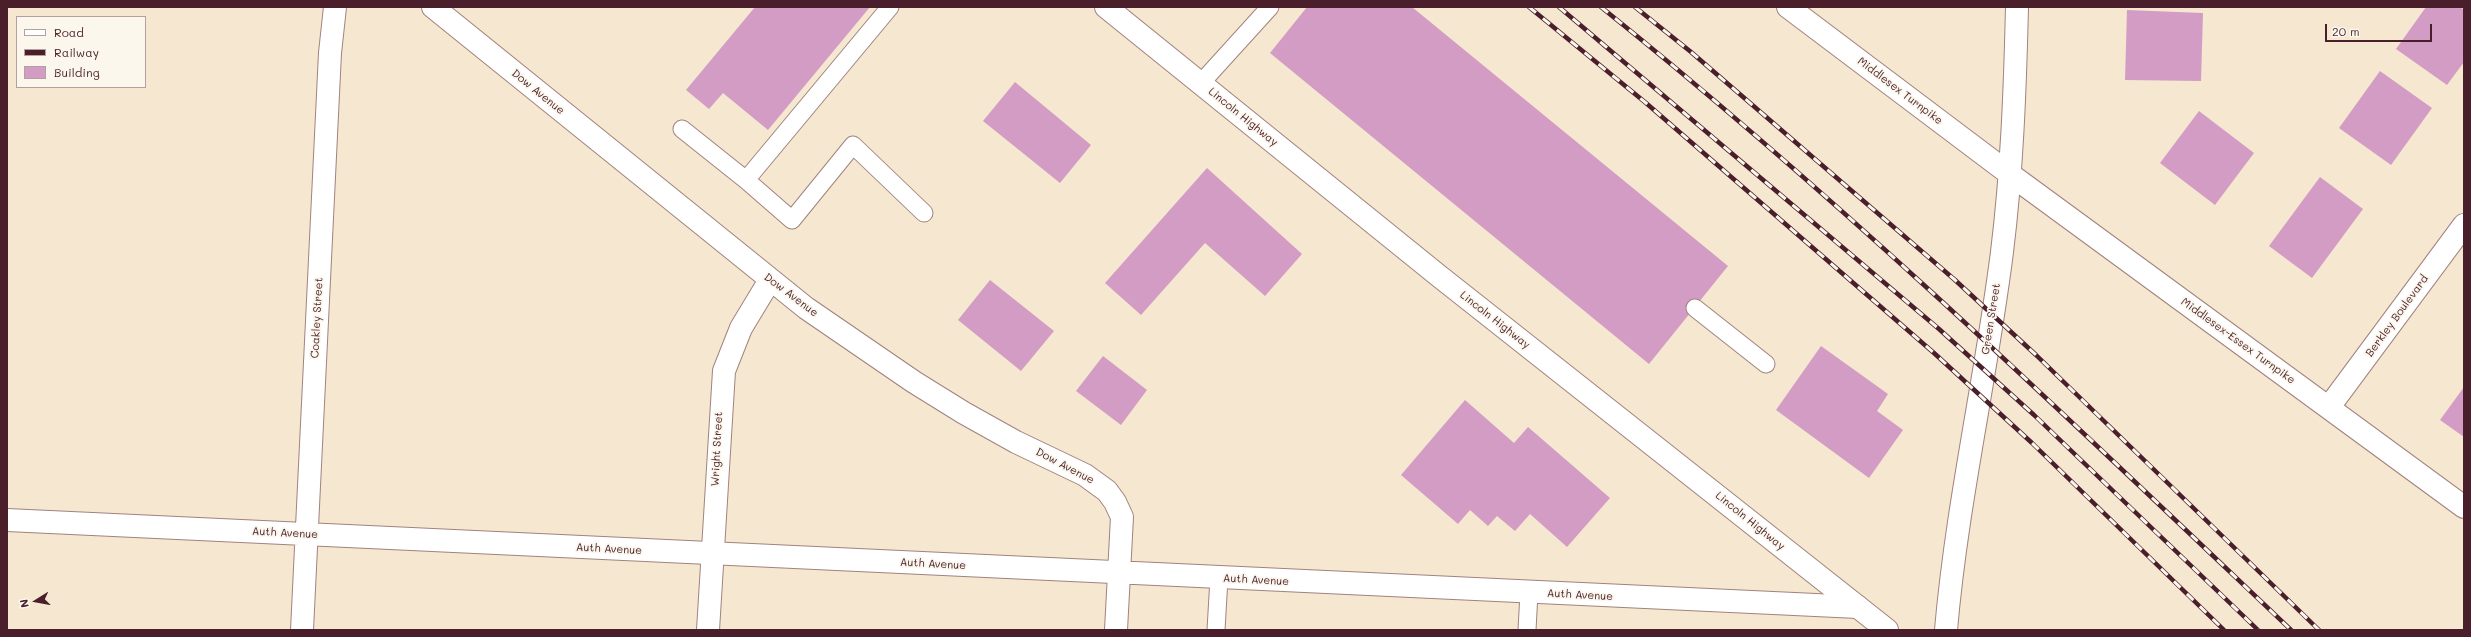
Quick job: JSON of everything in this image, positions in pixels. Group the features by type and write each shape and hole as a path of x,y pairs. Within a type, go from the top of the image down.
{"street":[{"name":"Coakley Street","path":"302,630 330,53 335,7"},
{"name":"Dow Avenue","path":"433,7 806,308 914,382 1016,442 1085,475 1106,491 1115,502 1122,517 1116,630"},
{"name":"Lincoln Highway","path":"1106,7 1439,276 1887,630"},
{"name":"Middlesex Turnpike","path":"1788,7 2011,175"},
{"name":"Green Street","path":"1946,630 1952,562 2002,254 2011,175 2015,114 2016,7"},
{"name":"Middlesex-Essex Turnpike","path":"2011,175 2464,507"},
{"name":"Berkley Boulevard","path":"2329,407 2464,225"},
{"name":"Wright Street","path":"708,630 724,371 741,328 770,280"},
{"name":"Auth Avenue","path":"7,520 1529,593 1858,607"}],"lane":[{"path":"746,180 890,7"},
{"path":"1201,83 1270,7"},
{"path":"682,130 746,180 792,220 852,145 924,213"},
{"path":"1695,308 1766,364"},
{"path":"1216,630 1219,578"},
{"path":"1527,630 1529,593"}],"building":[{"path":"755,7 870,7 768,130 723,93 709,109 686,90"},
{"path":"1307,7 1412,7 1728,266 1649,364 1270,53"},
{"path":"2426,7 2460,7 2464,10 2464,62 2447,85 2396,49"},
{"path":"2127,10 2203,13 2201,81 2125,80"},
{"path":"2380,71 2432,108 2391,165 2339,128"},
{"path":"1015,82 1091,145 1060,183 983,121"},
{"path":"2199,111 2254,153 2215,205 2160,163"},
{"path":"1207,168 1302,254 1265,296 1205,243 1141,315 1105,283"},
{"path":"2320,177 2363,209 2312,278 2269,246"},
{"path":"990,280 1054,331 1021,371 958,320"},
{"path":"1821,346 1888,394 1877,411 1903,430 1869,478 1776,410"},
{"path":"1103,356 1147,390 1121,425 1076,391"},
{"path":"2464,387 2464,437 2440,420"},
{"path":"1465,400 1514,443 1528,427 1610,498 1567,547 1530,514 1515,531 1497,516 1488,526 1470,510 1458,524 1401,475"}],"railway":[{"path":"1529,7 1646,103 1934,353 2032,443 2224,630"},
{"path":"1559,7 1939,329 2034,415 2258,630"},
{"path":"1601,7 1691,81 1867,233 2038,390 2291,630"},
{"path":"1635,7 1691,52 1955,280 2036,355 2319,630"}]}
